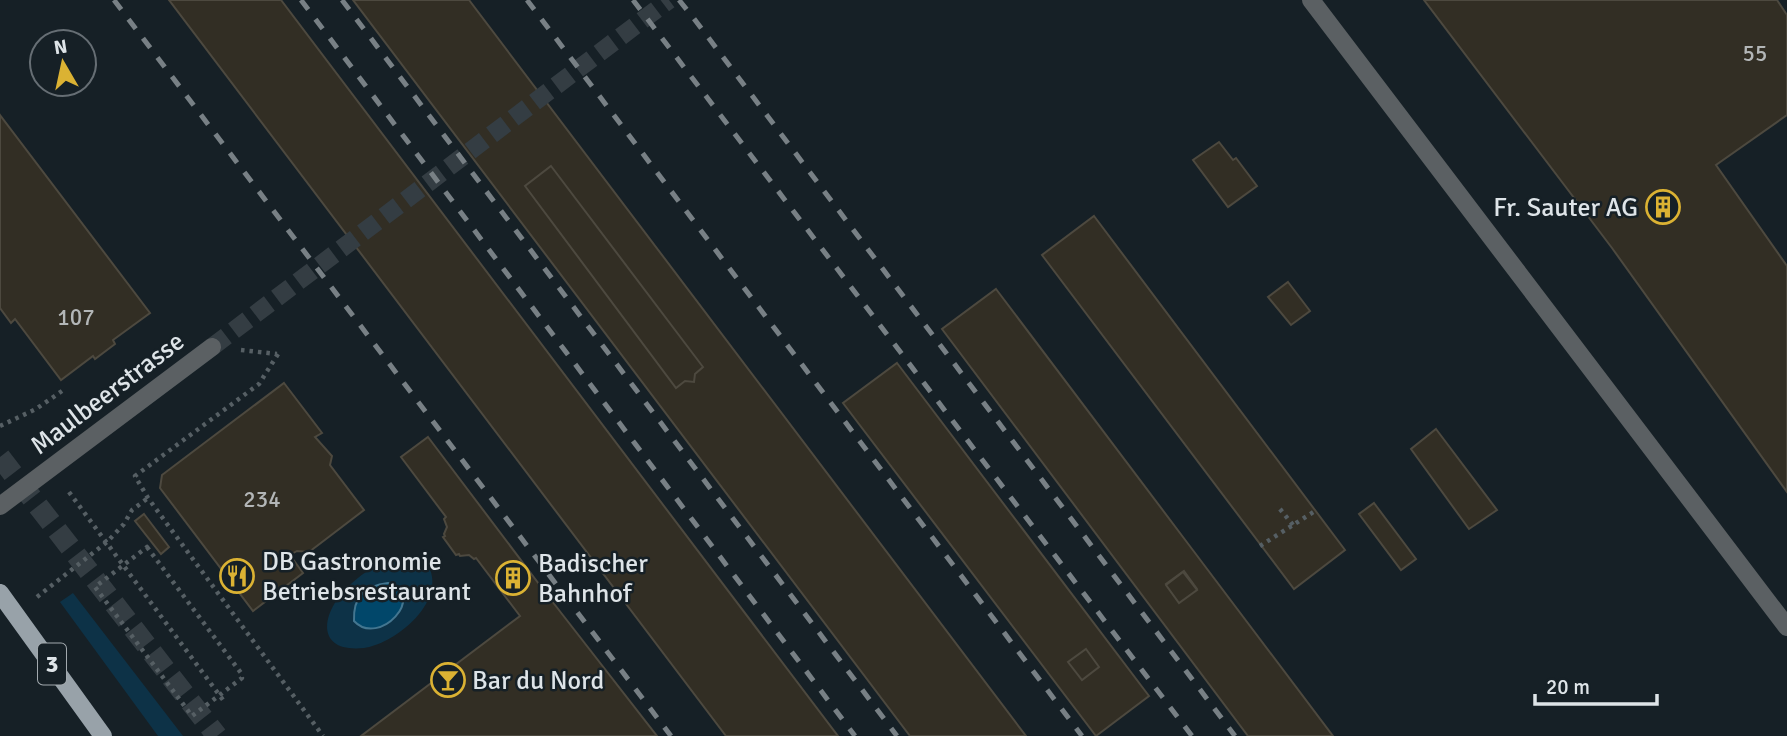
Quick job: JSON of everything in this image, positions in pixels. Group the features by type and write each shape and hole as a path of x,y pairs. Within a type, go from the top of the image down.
{"main road":[{"name":"3","path":"0,593 103,736"}],"street":[{"path":"1311,0 1787,627"},
{"name":"Maulbeerstrasse","path":"0,506 212,347"}],"path":[{"path":"278,354 259,384 135,476 148,498 323,736"},
{"path":"0,426 36,409 62,391"},
{"path":"51,468 221,697"},
{"path":"16,614 107,541 124,524 132,510 148,498"},
{"path":"1280,509 1293,525"},
{"path":"1260,546 1315,511"},
{"path":"147,547 241,673 243,678 192,716 95,587 123,565 147,547"}],"shaded area":[{"path":"394,557 419,559 427,565 432,577 428,601 411,623 388,640 364,648 338,645 331,639 328,631 328,621 337,600 362,575"},
{"path":"388,583 399,589 403,598 401,607 395,617 386,624 364,628 354,621 358,599 367,590"},
{"path":"73,593 183,736 158,736 60,602"}],"building":[{"path":"169,0 281,0 838,736 726,736"},
{"path":"353,0 469,0 1026,736 910,736"},
{"name":"Fr. Sauter AG","path":"1424,0 1777,0 1787,15 1787,115 1716,165 1787,266 1787,492 1612,248"},
{"path":"0,115 150,313 113,340 115,344 95,359 93,356 61,380 15,319 11,323 0,308"},
{"path":"1219,142 1233,160 1236,158 1257,186 1228,207 1193,160"},
{"path":"551,166 703,367 695,374 694,382 685,381 676,388 525,186"},
{"path":"1094,216 1345,550 1294,589 1042,255"},
{"path":"1288,282 1310,311 1291,325 1268,297"},
{"path":"996,289 1333,736 1248,736 942,329"},
{"path":"897,363 1149,696 1096,736 843,403"},
{"path":"284,383 322,433 315,437 332,456 330,465 364,510 309,552 297,551 290,555 303,573 253,611 160,488 162,475"},
{"path":"1436,429 1497,510 1469,529 1411,449"},
{"name":"Badischer Bahnhof","path":"428,437 657,736 361,736 520,616 476,558 456,555 443,537 447,527 444,519 446,517 401,457"},
{"path":"1374,503 1416,559 1401,570 1359,514"},
{"path":"144,514 169,547 161,554 135,521"},
{"path":"1184,571 1197,589 1179,602 1166,584"},
{"path":"1183,572 1197,590 1179,603 1166,585"},
{"path":"1086,649 1099,667 1082,680 1068,662"}],"tunnel":[{"path":"212,347 669,0"},
{"path":"0,457 217,736"}],"railway":[{"path":"114,0 671,736"},
{"path":"301,0 855,736"},
{"path":"342,0 897,736"},
{"path":"527,0 1082,736"},
{"path":"633,0 1192,736"},
{"path":"679,0 1235,736"}],"place":[{"name":"Fr. Sauter AG","path":"1663,207"},
{"name":"DB Gastronomie Betriebsrestaurant","path":"237,576"},
{"name":"Badischer Bahnhof","path":"513,578"},
{"name":"Bar du Nord","path":"448,680"}]}
